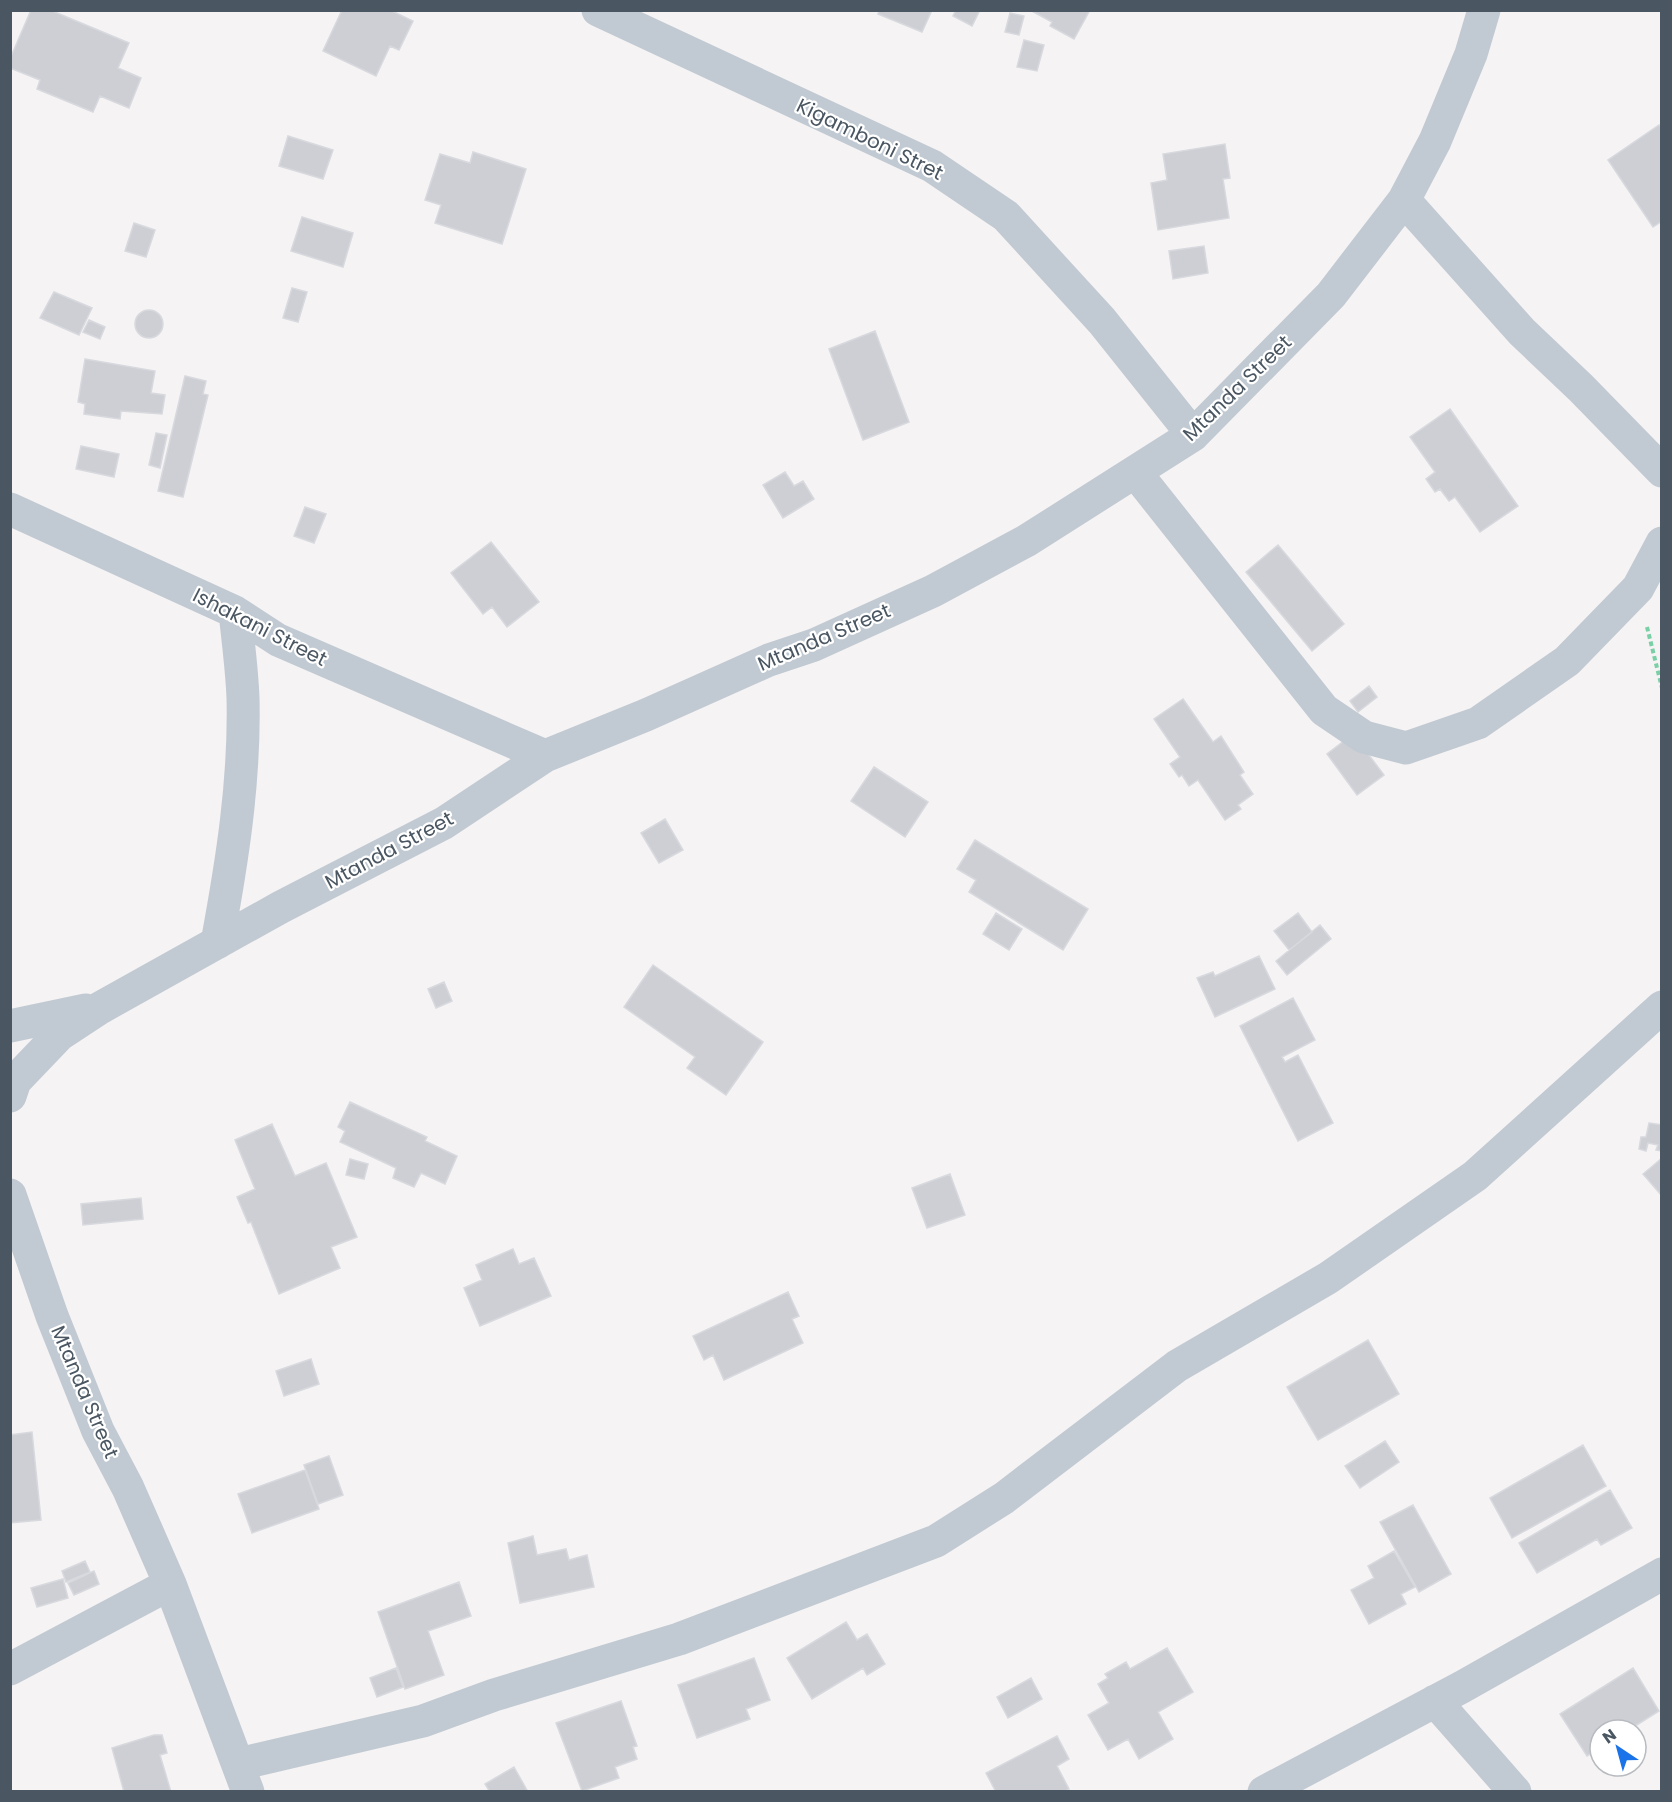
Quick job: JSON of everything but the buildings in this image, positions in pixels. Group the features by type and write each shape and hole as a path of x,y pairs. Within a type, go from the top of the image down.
{"street":[{"name":"Kigamboni Stret","path":"598,10 932,166 1006,216 1102,321 1193,435"},
{"name":"Mtanda Street","path":"10,1096 15,1081 59,1035 100,1008 217,943 444,823 545,756 646,715 769,660 814,645 933,591 1026,541 1193,435 1331,295 1404,200 1435,141 1471,54 1484,10"},
{"path":"1404,200 1522,332 1581,388 1662,471"},
{"path":"1136,473 1324,710 1364,736 1406,748 1478,723 1567,661 1638,588 1662,543"},
{"name":"Ishakani Street","path":"10,508 235,612 278,640 545,756"},
{"path":"217,943 233,854 242,758 243,697 235,612"},
{"path":"244,1778 423,1721 494,1695 679,1639 936,1541 1004,1497 1177,1366 1328,1278 1475,1176 1662,1007"},
{"path":"10,1026 100,1008"},
{"name":"Mtanda Street","path":"10,1195 52,1316 98,1431 128,1488 170,1584 244,1778"},
{"path":"1264,1791 1435,1701 1662,1574"},
{"path":"10,1669 170,1584"},
{"path":"1435,1701 1515,1791"}],"path":[{"path":"1638,588 1662,688"}]}
